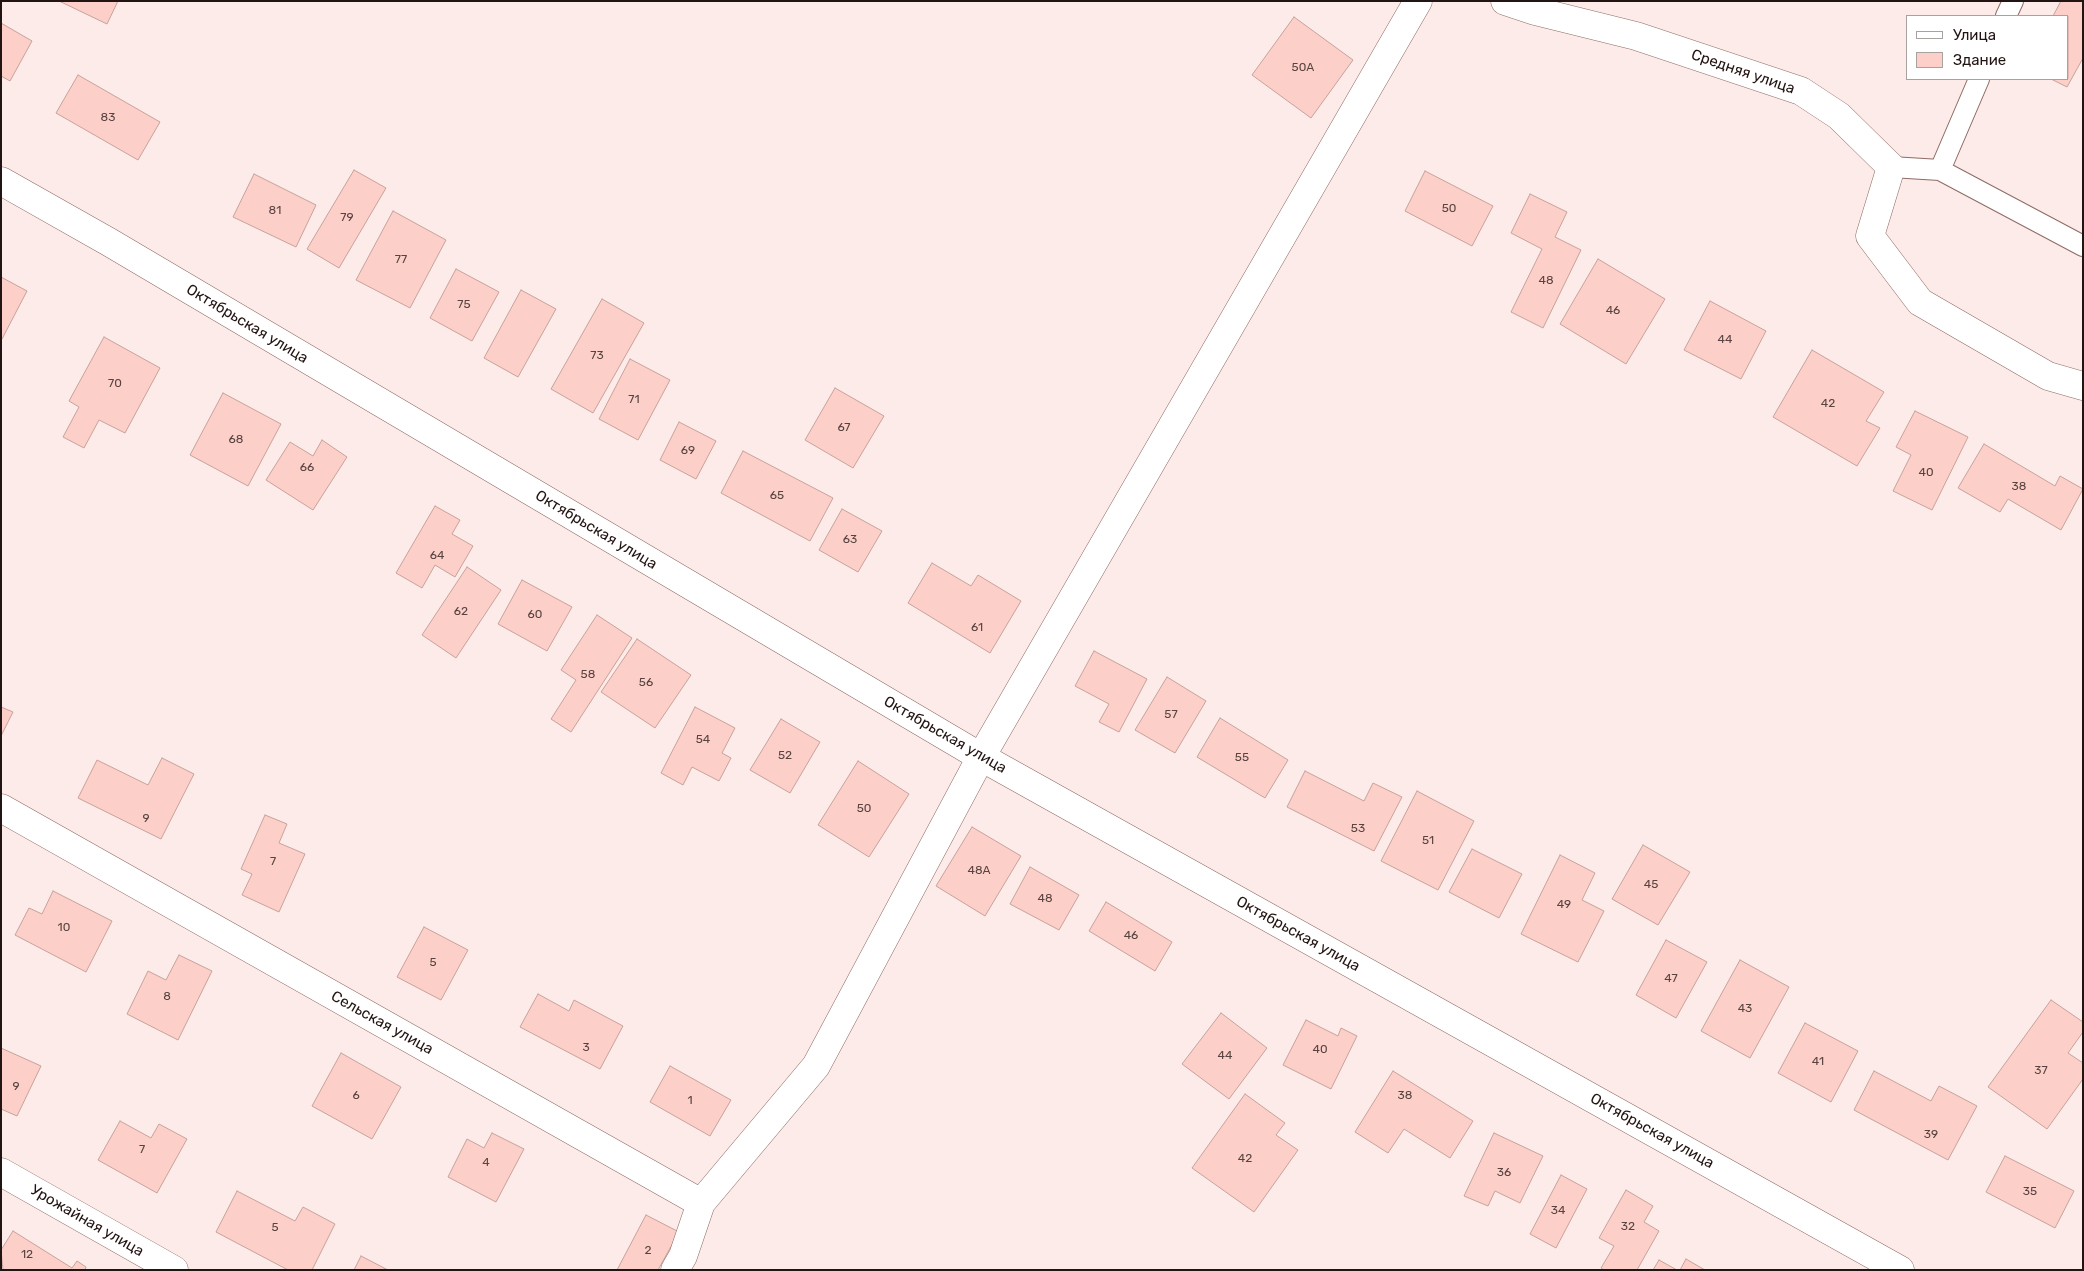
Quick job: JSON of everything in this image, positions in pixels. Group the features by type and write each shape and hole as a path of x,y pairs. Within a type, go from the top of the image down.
{"street":[{"path":"675,1270 683,1256 701,1203 816,1066 981,757 1418,1"},
{"name":"Средняя улица","path":"1505,1 1535,12 1636,36 1801,91 1839,116 1891,167"},
{"path":"1891,167 1870,236 1920,302 2048,376 2083,386"},
{"name":"Октябрьская улица","path":"1,181 109,242 981,757 1900,1270"},
{"name":"Сельская улица","path":"1,808 701,1203"},
{"name":"Урожайная улица","path":"1,1172 174,1270"}],"lane":[{"path":"2006,15 2012,1"},
{"path":"1940,170 1979,80"},
{"path":"1891,167 1940,170 2083,246"}],"building":[{"path":"59,1 118,1 107,24"},
{"path":"2061,1 2083,1 2083,58 2067,87 2053,80 2069,80 2069,15 2054,15"},
{"path":"1294,17 1353,60 1311,118 1252,75"},
{"path":"1,23 32,41 10,81 1,76"},
{"path":"78,75 160,122 138,160 56,113"},
{"path":"354,170 386,188 339,268 307,249"},
{"path":"1425,171 1493,206 1472,246 1405,211"},
{"path":"254,174 316,205 296,247 233,217"},
{"path":"1530,194 1567,212 1555,237 1581,250 1543,328 1511,312 1542,249 1511,233"},
{"path":"393,211 446,240 410,308 356,280"},
{"path":"1598,259 1665,299 1626,364 1560,324"},
{"path":"456,269 499,292 472,341 430,318"},
{"path":"1,277 27,291 2,339 1,338"},
{"path":"521,290 556,309 518,377 484,358"},
{"path":"602,299 644,323 593,413 551,389"},
{"path":"1710,301 1766,331 1741,379 1684,350"},
{"path":"104,337 160,368 125,433 99,420 84,448 63,437 79,407 69,401"},
{"path":"1812,350 1884,392 1866,421 1880,428 1857,466 1773,417"},
{"path":"630,359 670,380 638,440 599,419"},
{"path":"835,388 884,416 853,468 805,440"},
{"path":"223,393 281,424 248,486 190,455"},
{"path":"1915,411 1968,437 1932,510 1893,491 1911,455 1896,447"},
{"path":"679,422 716,441 696,479 660,460"},
{"path":"322,440 347,457 313,510 266,480 290,442 313,456"},
{"path":"1984,444 2055,486 2060,476 2083,489 2061,530 2008,499 2000,512 1958,488"},
{"path":"743,451 833,498 810,541 721,493"},
{"path":"435,506 460,520 452,534 473,546 455,577 435,565 422,588 396,573"},
{"path":"842,509 882,531 858,572 819,550"},
{"path":"932,563 971,586 978,575 1021,601 990,653 908,603"},
{"path":"467,567 501,590 456,658 422,635"},
{"path":"522,580 572,607 547,651 498,624"},
{"path":"597,615 632,638 571,732 551,719 576,680 561,670"},
{"path":"637,639 691,675 655,728 601,692"},
{"path":"1094,651 1147,679 1119,732 1099,722 1109,704 1075,686"},
{"path":"1167,677 1206,701 1175,753 1135,730"},
{"path":"1,707 13,712 1,736"},
{"path":"695,707 735,728 722,753 731,758 719,781 692,767 683,785 661,773"},
{"path":"1220,718 1288,760 1265,798 1197,757"},
{"path":"781,719 820,742 790,793 750,770"},
{"path":"162,758 194,774 161,839 78,798 97,760 148,785"},
{"path":"858,761 909,794 869,857 818,825"},
{"path":"1305,771 1364,801 1373,783 1402,797 1374,851 1287,807"},
{"path":"1417,791 1474,821 1438,890 1381,861"},
{"path":"265,815 287,824 279,843 305,854 279,912 242,895 252,874 241,869"},
{"path":"972,827 1021,856 985,916 936,886"},
{"path":"1643,845 1690,872 1658,925 1612,899"},
{"path":"1472,849 1522,874 1499,918 1449,892"},
{"path":"1560,855 1595,873 1582,900 1604,911 1578,962 1521,934"},
{"path":"1030,867 1079,895 1059,930 1010,904"},
{"path":"53,891 112,921 86,972 15,935 29,908 42,914"},
{"path":"1106,902 1172,942 1155,971 1089,931"},
{"path":"424,927 468,950 441,1000 397,977"},
{"path":"1666,940 1707,962 1676,1018 1636,995"},
{"path":"179,955 212,971 178,1040 127,1014 148,971 166,980"},
{"path":"1740,960 1789,987 1750,1058 1701,1031"},
{"path":"538,994 569,1011 574,1000 623,1026 600,1069 520,1027"},
{"path":"2051,1000 2083,1022 2083,1032 2068,1053 2083,1063 2083,1079 2047,1129 1988,1087"},
{"path":"1221,1013 1267,1048 1229,1099 1182,1064"},
{"path":"1306,1020 1338,1036 1341,1028 1357,1036 1331,1089 1283,1065"},
{"path":"1805,1023 1858,1051 1831,1102 1778,1073"},
{"path":"1,1048 41,1066 17,1116 1,1109"},
{"path":"341,1053 401,1087 372,1139 312,1106"},
{"path":"670,1066 731,1100 710,1136 650,1102"},
{"path":"1393,1071 1473,1121 1450,1158 1404,1129 1388,1153 1355,1132"},
{"path":"1874,1071 1931,1101 1939,1086 1977,1106 1948,1160 1854,1110"},
{"path":"1245,1094 1285,1123 1276,1135 1298,1150 1254,1212 1192,1168"},
{"path":"120,1121 151,1138 159,1124 187,1139 157,1193 98,1160"},
{"path":"492,1133 524,1149 496,1202 448,1177 467,1139 484,1148"},
{"path":"1494,1133 1543,1156 1520,1203 1495,1191 1488,1206 1464,1196"},
{"path":"2005,1156 2074,1191 2055,1228 1986,1192"},
{"path":"1561,1175 1587,1189 1556,1248 1530,1234"},
{"path":"1626,1190 1653,1206 1644,1222 1659,1231 1637,1270 1604,1270 1601,1268 1614,1246 1599,1238"},
{"path":"237,1191 295,1221 303,1207 335,1224 312,1270 288,1270 216,1232"},
{"path":"646,1215 679,1232 658,1270 617,1270"},
{"path":"13,1231 72,1268 77,1261 86,1267 85,1270 3,1270 1,1250"},
{"path":"361,1256 388,1270 354,1270"},
{"path":"1686,1259 1705,1270 1680,1270"},
{"path":"1659,1260 1677,1270 1653,1270"}]}
